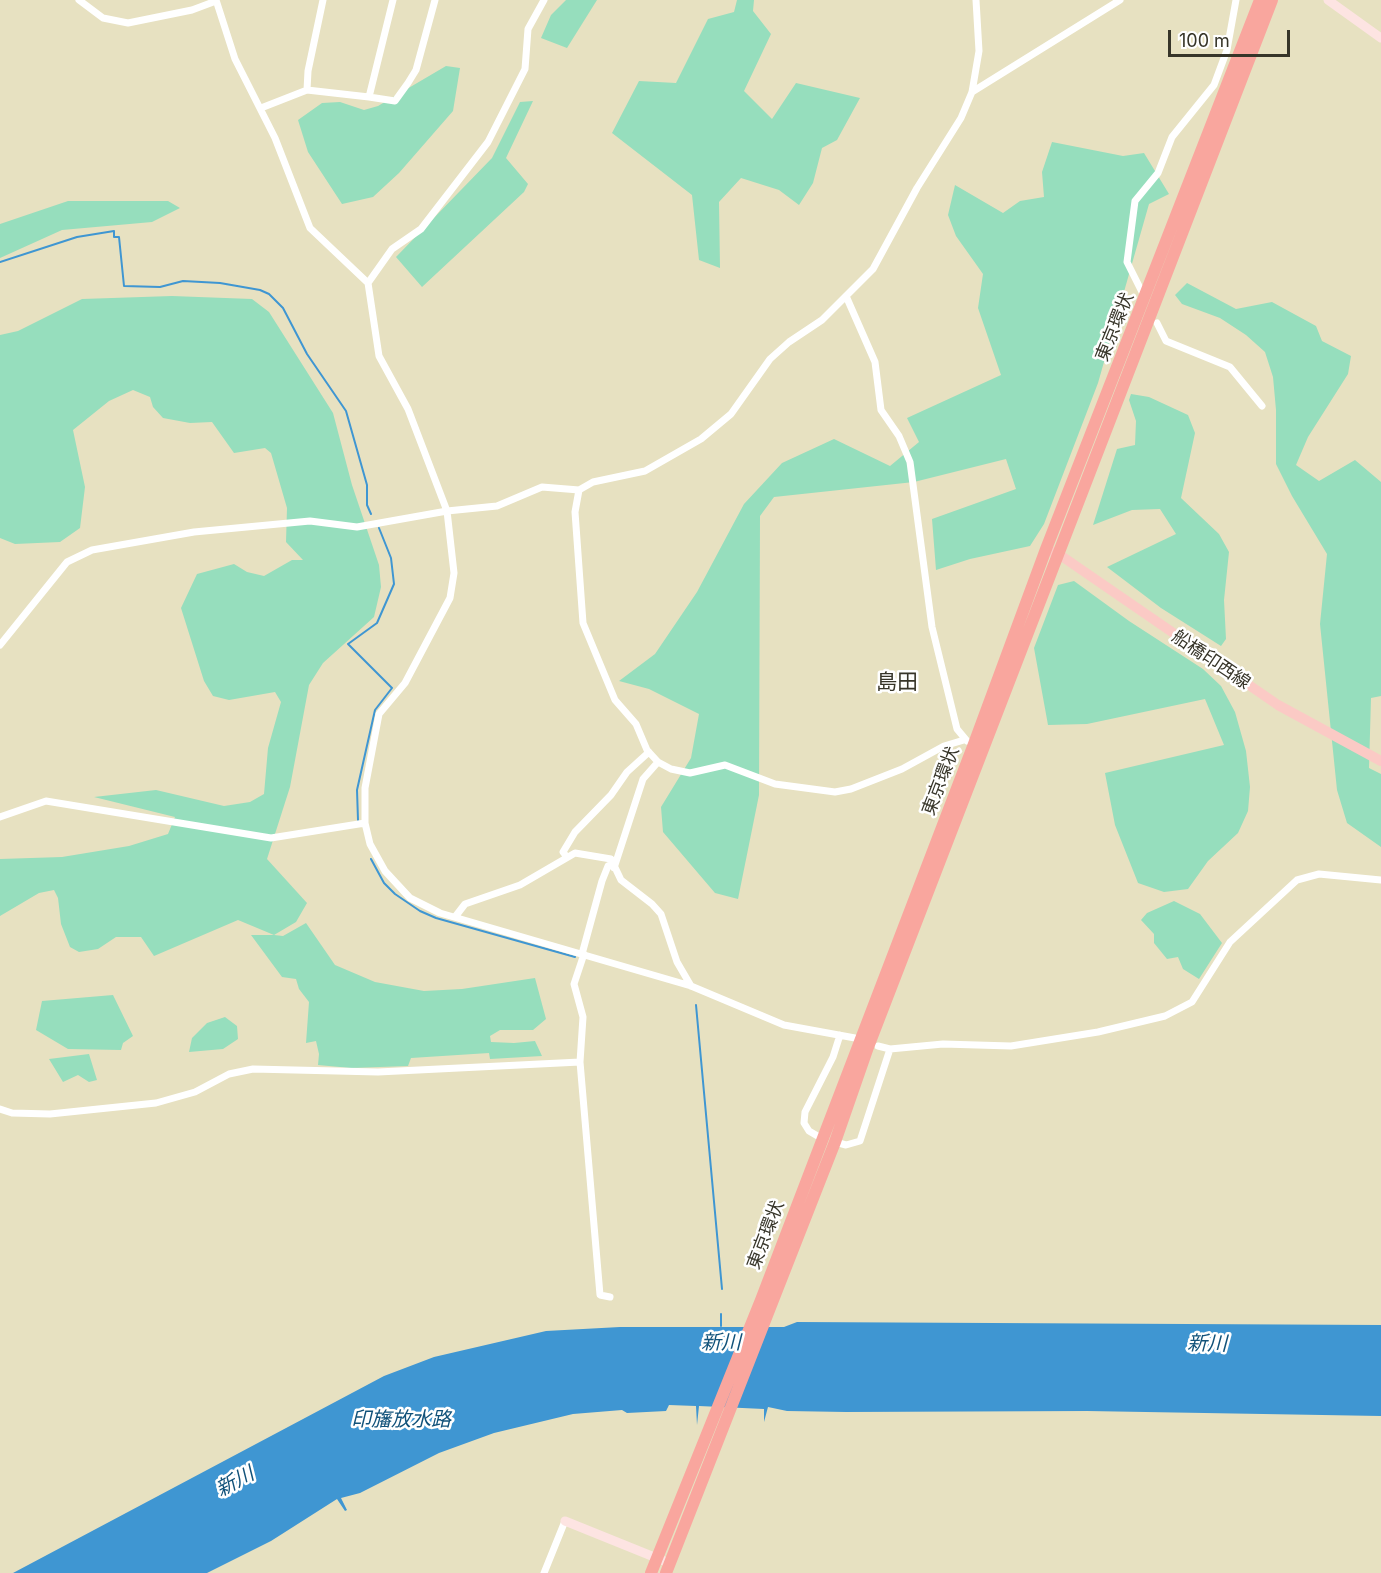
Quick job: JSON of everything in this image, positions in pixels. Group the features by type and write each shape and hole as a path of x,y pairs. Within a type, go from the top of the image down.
{"highway":[{"name":"東京環状","path":"668,1568 711,1444 766,1300 821,1138 939,851 969,742 986,728 1046,549 1260,0"},
{"name":"東京環状","path":"766,1300 835,1142 939,851 986,728 1060,555 1272,0"},
{"name":"東京環状","path":"651,1573 711,1444"}],"main road":[{"name":"船橋印西線","path":"1046,549 1060,555 1278,705 1381,761"}],"street":[{"path":"79,0 103,18 128,23 183,13 216,0 235,59 261,108 310,228 368,283 374,310 379,356 408,409 447,511 454,561 450,598 405,683 380,714 364,788 365,824 374,853 397,887 429,909 691,986 784,1025 855,1038"},
{"path":"307,90 308,71 323,0"},
{"path":"369,97 393,0"},
{"path":"261,108 307,90 395,101 416,70 435,0"},
{"path":"368,283 392,249 421,230 488,142 525,69 528,28 544,0"},
{"path":"0,645 67,562 92,550 194,532 310,521 357,526 447,511 497,506 542,487 579,490 593,482 645,471 700,439 730,414 770,359 789,342 822,320 873,269 917,188 961,118 972,92 979,51 976,0"},
{"path":"972,92 1120,0"},
{"path":"1142,292 1127,262 1136,201 1158,173 1172,137 1214,85 1227,50 1236,0"},
{"path":"1328,0 1381,36"},
{"path":"846,296 875,362 880,410 899,436 910,462 932,627 957,729 969,742"},
{"path":"1157,323 1166,340 1230,367 1262,406"},
{"path":"579,490 575,512 583,623 615,700 636,724 649,752 658,762 672,769 690,773 725,765 775,784 835,792 851,789 902,769 944,746 969,742"},
{"path":"566,856 563,852 575,832 611,795 627,772 649,752"},
{"path":"613,866 643,779 658,762"},
{"path":"0,817 46,801 271,838 365,824"},
{"path":"454,917 465,904 520,885 566,856 575,853 611,859 621,880 661,914 677,962 691,986"},
{"path":"610,1298 600,1295 580,1062 583,1017 574,984 602,881 608,866 613,866"},
{"path":"878,1046 890,1049 943,1044 1011,1047 1098,1032 1165,1016 1192,1002 1230,942 1297,880 1319,874 1381,880"},
{"path":"821,1138 809,1131 804,1123 805,1112 833,1057 840,1035"},
{"path":"835,1142 846,1145 860,1141 890,1049"},
{"path":"0,1109 12,1113 50,1113 156,1103 195,1092 229,1074 253,1069 378,1072 580,1062"},
{"path":"544,1573 565,1521 656,1558 668,1568"}],"green space":[{"path":"566,0 597,0 567,48 541,38 551,15"},
{"path":"737,0 754,0 753,11 771,34 744,91 772,119 796,83 860,98 837,140 822,148 813,183 799,205 779,190 741,178 719,202 720,268 699,260 692,195 612,133 639,81 676,83 708,19 734,12"},
{"path":"446,66 460,68 453,111 399,173 373,197 342,204 308,152 298,120 322,103 340,102 364,110 378,106"},
{"path":"533,101 506,158 528,184 524,192 422,287 396,257 492,158 520,102"},
{"path":"1052,142 1123,156 1144,153 1169,194 1149,204 1098,383 1044,524 1030,546 970,559 936,570 932,519 1016,489 1006,459 914,482 774,497 760,516 759,795 738,899 715,893 663,832 661,807 691,758 699,714 649,689 619,681 655,654 697,592 744,504 782,463 834,439 890,466 919,442 907,418 1001,375 978,308 983,274 956,236 948,215 955,185 1003,213 1020,201 1044,197 1042,172"},
{"path":"68,201 168,201 180,208 152,222 62,230 0,258 0,224"},
{"path":"1187,283 1236,309 1272,302 1316,326 1322,341 1351,356 1348,374 1308,437 1296,465 1319,481 1355,460 1381,482 1381,696 1371,698 1369,768 1381,774 1381,847 1347,823 1337,790 1320,624 1327,554 1292,496 1276,464 1276,410 1273,377 1265,352 1246,335 1220,318 1182,304 1175,295"},
{"path":"172,296 252,299 269,312 333,413 352,485 379,565 381,587 374,617 323,663 309,685 290,787 267,859 307,903 296,922 274,935 238,920 154,956 141,937 116,937 98,949 79,952 70,947 61,924 58,898 54,890 39,893 0,916 0,859 62,857 129,846 168,834 175,817 94,797 156,790 224,806 250,802 264,794 268,748 281,702 275,692 229,700 213,696 204,681 181,608 197,574 234,564 247,572 264,576 292,560 303,560 286,542 287,508 271,453 265,448 234,453 212,422 190,423 163,418 153,407 150,397 133,390 109,401 73,430 85,487 80,528 60,542 15,544 0,538 0,335 18,331 82,299"},
{"path":"1131,394 1149,397 1188,415 1195,433 1181,498 1219,534 1229,552 1224,600 1226,639 1221,646 1161,608 1107,567 1176,534 1160,509 1132,510 1093,525 1117,449 1135,445 1136,421 1129,400"},
{"path":"1074,581 1129,621 1203,669 1221,686 1235,712 1246,751 1250,787 1248,811 1238,833 1208,861 1188,889 1164,892 1138,883 1115,825 1105,773 1224,745 1205,699 1087,724 1048,725 1034,648 1058,585"},
{"path":"1174,901 1200,914 1222,943 1199,979 1183,969 1178,957 1167,959 1154,943 1154,934 1141,920 1147,913"},
{"path":"306,923 335,965 375,982 424,991 462,989 535,978 546,1019 533,1030 500,1030 490,1036 491,1042 535,1041 542,1056 490,1059 489,1053 411,1058 408,1066 351,1068 318,1065 319,1054 316,1041 306,1043 309,1002 299,989 296,979 282,977 251,935 283,936"},
{"path":"113,995 133,1036 123,1043 121,1050 68,1049 36,1030 42,1001"},
{"path":"225,1017 237,1026 238,1039 223,1049 189,1052 192,1038 207,1023"},
{"path":"89,1054 97,1080 89,1082 78,1075 63,1082 49,1059"}],"water":[{"name":"印旛放水路","path":"797,1322 1381,1325 1381,1416 1087,1411 846,1412 787,1411 768,1407 764,1422 764,1409 699,1406 697,1425 696,1406 669,1405 666,1411 627,1413 622,1410 573,1414 494,1433 439,1453 360,1493 341,1498 347,1510 345,1511 337,1499 271,1541 207,1573 13,1573 384,1376 434,1357 546,1331 620,1327 784,1327"}],"waterway":[{"path":"0,262 77,237 114,231 114,237 119,237 124,286 160,287 183,281 220,283 260,290 269,294 283,308 307,354 346,411 367,485 367,505 371,514"},
{"path":"358,820 357,790 375,710 392,688 348,644 377,623 394,584 391,558 379,528"},
{"path":"371,859 384,883 395,894 420,911 436,918 575,957"},
{"path":"696,1005 722,1289"},
{"name":"新川","path":"721,1314 721,1326"}],"district":[{"name":"島田","path":"897,683"}]}
